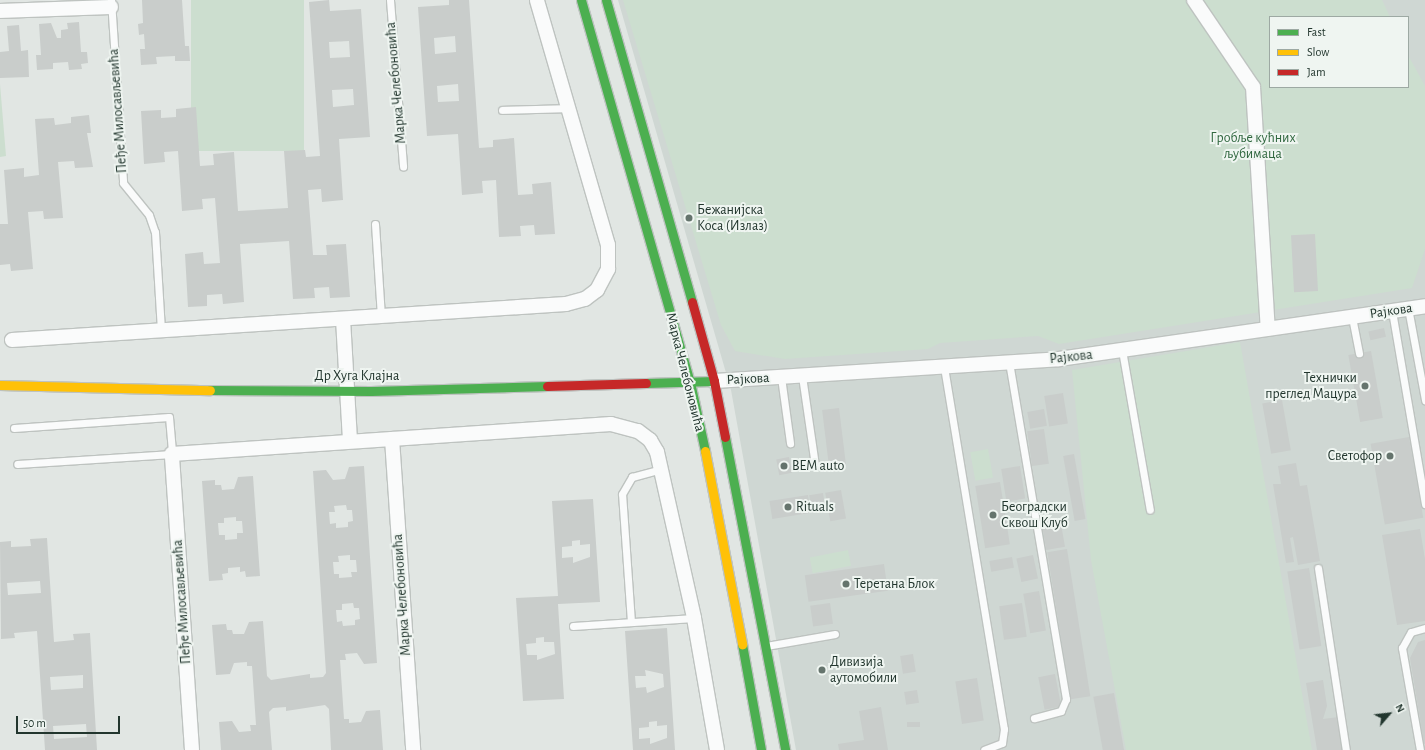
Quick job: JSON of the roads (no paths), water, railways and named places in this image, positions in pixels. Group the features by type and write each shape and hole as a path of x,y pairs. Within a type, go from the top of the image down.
{"main road":[{"name":"Марка Челебоновића","path":"581,0 690,382 724,544 762,750"},
{"name":"Марка Челебоновића","path":"606,0 714,381 785,750"},
{"name":"Др Хуга Клајна","path":"0,385 348,391 714,381"}],"street":[{"path":"12,340 566,304 585,299 597,290 608,269 608,245 537,0"},
{"path":"1194,0 1253,87 1268,329"},
{"path":"0,11 111,3"},
{"name":"Рајкова","path":"714,381 1009,362 1122,350 1425,306"},
{"path":"343,319 350,441"},
{"path":"172,454 611,424 638,431 656,448 662,469 694,618 717,750"},
{"name":"Марка Челебоновића","path":"392,439 413,750"},
{"name":"Пеђе Милосављевића","path":"172,454 192,750"}],"lane":[{"name":"Марка Челебоновића","path":"390,0 403,166"},
{"name":"Пеђе Милосављевића","path":"111,3 122,183 149,215 155,232 160,331"},
{"path":"502,110 569,108"},
{"path":"375,224 381,316"},
{"path":"1408,308 1425,400"},
{"path":"1392,311 1425,504"},
{"path":"1352,316 1358,353"},
{"path":"1122,350 1150,510"},
{"path":"1009,362 1066,699 1061,711 1034,718"},
{"path":"944,367 1004,729 1002,743 984,750"},
{"path":"802,376 815,465"},
{"path":"782,377 790,443"},
{"path":"14,428 169,416 172,454 17,464"},
{"path":"631,622 622,494 632,477 662,469"},
{"path":"1318,568 1346,750"},
{"path":"573,626 694,618"},
{"path":"1420,750 1402,648 1410,632 1425,628"},
{"path":"766,646 835,634"}],"place":[{"name":"Бежанијска Коса (Излаз)","path":"689,218"},
{"name":"Технички преглед Мацура","path":"1365,386"},
{"name":"Светофор","path":"1390,456"},
{"name":"BEM auto","path":"784,466"},
{"name":"Rituals","path":"788,507"},
{"name":"Београдски Сквош Клуб","path":"993,515"},
{"name":"Теретана Блок","path":"846,584"},
{"name":"Дивизија аутомобили","path":"822,670"}],"park label":[{"name":"Гробље кућних љубимаца","path":"1253,146"}]}
